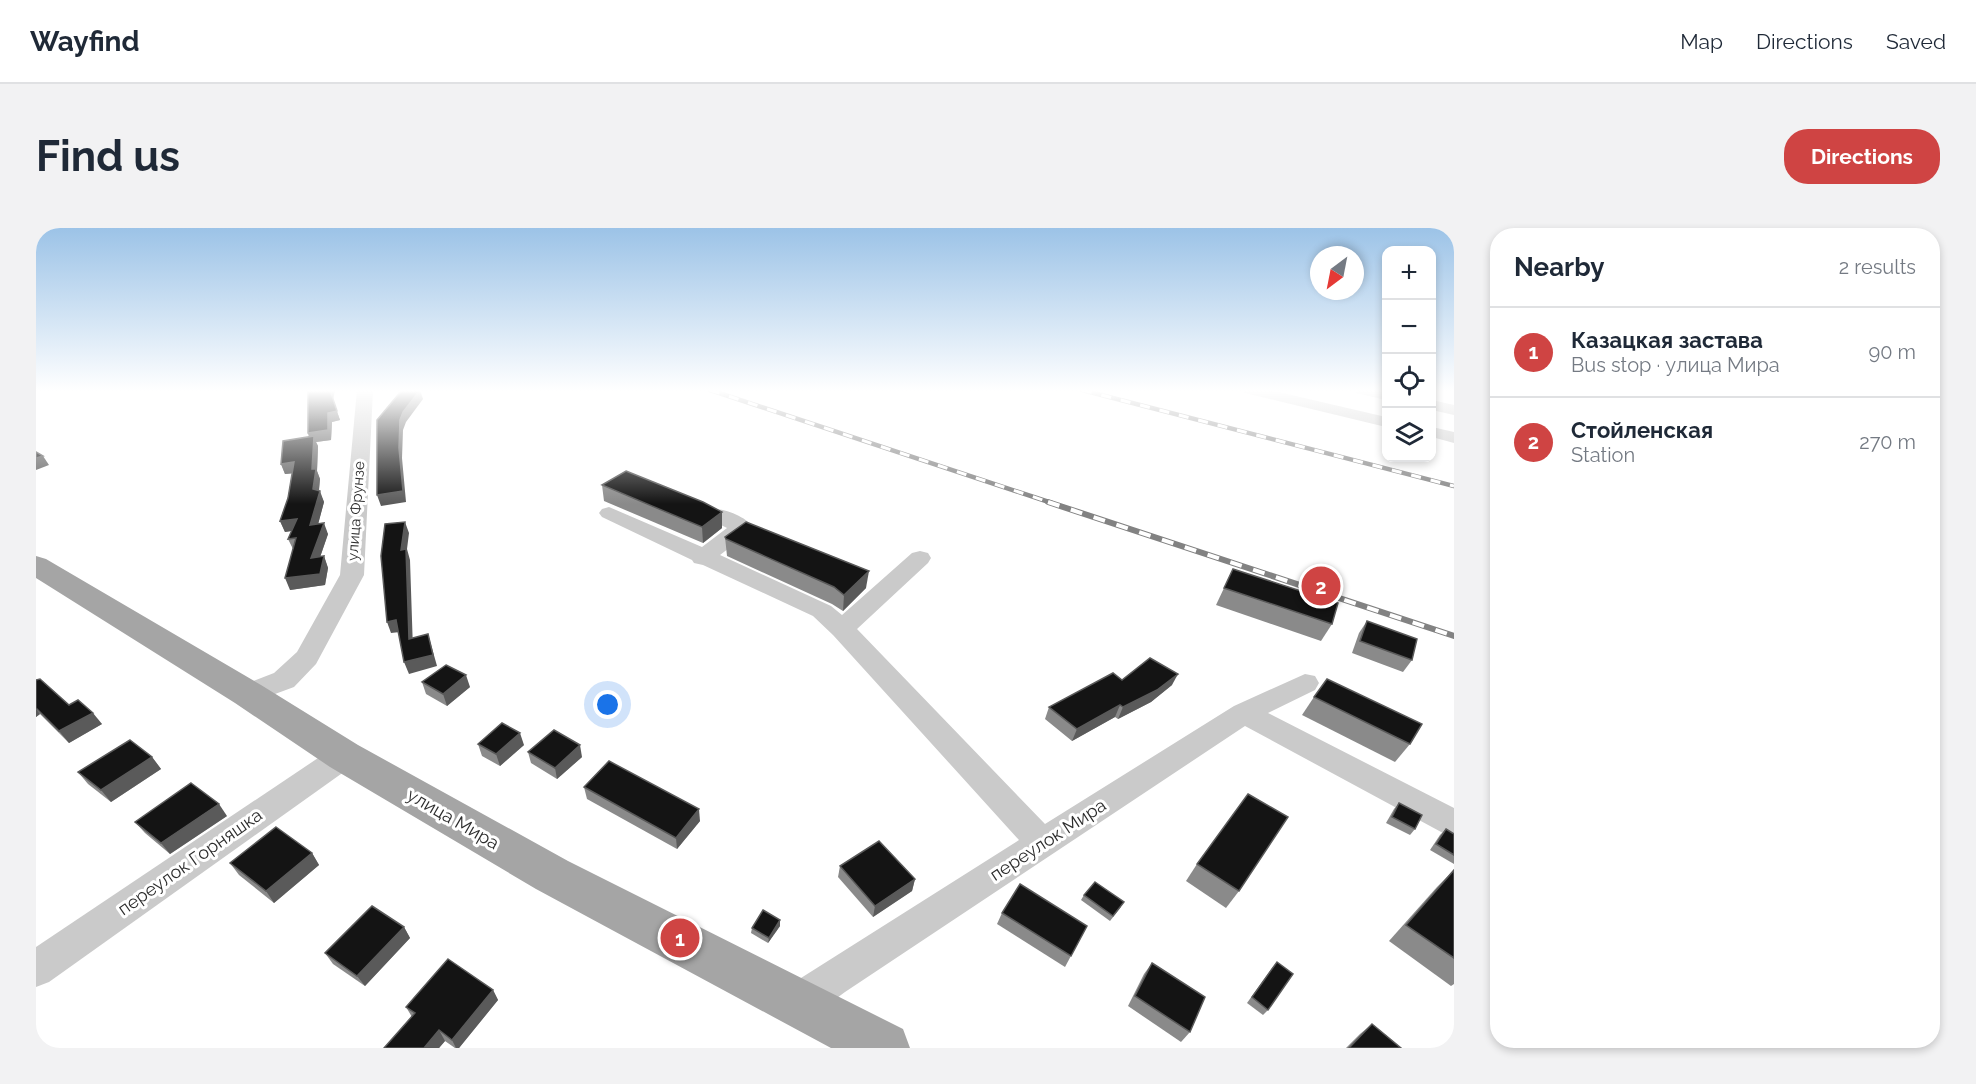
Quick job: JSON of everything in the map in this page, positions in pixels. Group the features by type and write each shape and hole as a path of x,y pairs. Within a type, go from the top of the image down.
{"main road":[{"name":"улица Мира","path":"36,565 248,694 344,756 552,875 884,1048"}],"street":[{"name":"улица Фрунзе","path":"248,694 284,680 307,658 352,575 362,428"},
{"path":"1436,433 1454,438"},
{"path":"609,513 702,558 822,611 842,629 1043,844"},
{"path":"702,558 742,527 714,514"},
{"path":"842,629 920,558"},
{"name":"переулок Мира","path":"796,1004 831,979 1244,713 1305,683"},
{"path":"1244,713 1454,823"},
{"name":"переулок Горняшка","path":"36,969 344,756"}],"building":[{"path":"308,428 328,428 328,430 308,433"},
{"path":"377,428 400,428 403,491 377,495"},
{"path":"314,436 312,469 316,469 313,489 320,491 310,525 324,523 311,558 324,556 320,574 285,578 296,538 288,539 297,519 280,521 288,498 294,462 281,464 283,441"},
{"path":"626,471 722,512 702,527 602,485"},
{"path":"405,522 401,550 406,549 409,639 428,634 433,655 404,662 396,620 387,622 381,556 385,524"},
{"path":"746,522 869,571 844,595 834,587 726,539 725,537"},
{"path":"1233,569 1338,603 1332,624 1224,588"},
{"path":"1367,621 1417,639 1412,660 1360,641"},
{"path":"1150,658 1178,674 1157,690 1123,707 1120,705 1077,729 1049,707 1113,673 1122,680"},
{"path":"446,665 466,675 443,694 422,682"},
{"path":"40,679 69,705 78,700 93,713 59,731 36,708 36,680"},
{"path":"1327,679 1422,724 1410,744 1314,697"},
{"path":"502,723 520,733 496,754 478,744"},
{"path":"554,730 580,745 555,768 528,752"},
{"path":"130,740 152,757 101,790 78,772"},
{"path":"609,761 699,809 676,838 584,787"},
{"path":"191,783 219,804 161,843 135,822"},
{"path":"1248,794 1288,817 1239,891 1197,864"},
{"path":"1399,803 1422,815 1415,829 1392,817"},
{"path":"276,827 312,853 266,891 230,863"},
{"path":"1446,829 1454,834 1454,855 1436,844"},
{"path":"879,841 915,879 875,906 840,866"},
{"path":"1454,870 1454,958 1406,925"},
{"path":"1095,882 1124,902 1113,916 1084,895"},
{"path":"1020,884 1087,926 1071,956 1002,913"},
{"path":"372,906 404,927 357,976 325,953"},
{"path":"763,910 780,920 769,938 752,928"},
{"path":"448,959 493,990 452,1040 439,1030 424,1048 384,1048 415,1013 406,1007"},
{"path":"1277,962 1293,974 1268,1010 1252,997"},
{"path":"1152,963 1205,997 1190,1032 1135,996"},
{"path":"1372,1024 1401,1048 1349,1048"}],"railway":[{"path":"826,428 1052,503"},
{"path":"1230,428 1454,486"},
{"path":"1048,502 1454,636"}],"place":[{"name":"Стойленская","path":"1321,586"},
{"name":"Казацкая застава","path":"680,938"}]}
